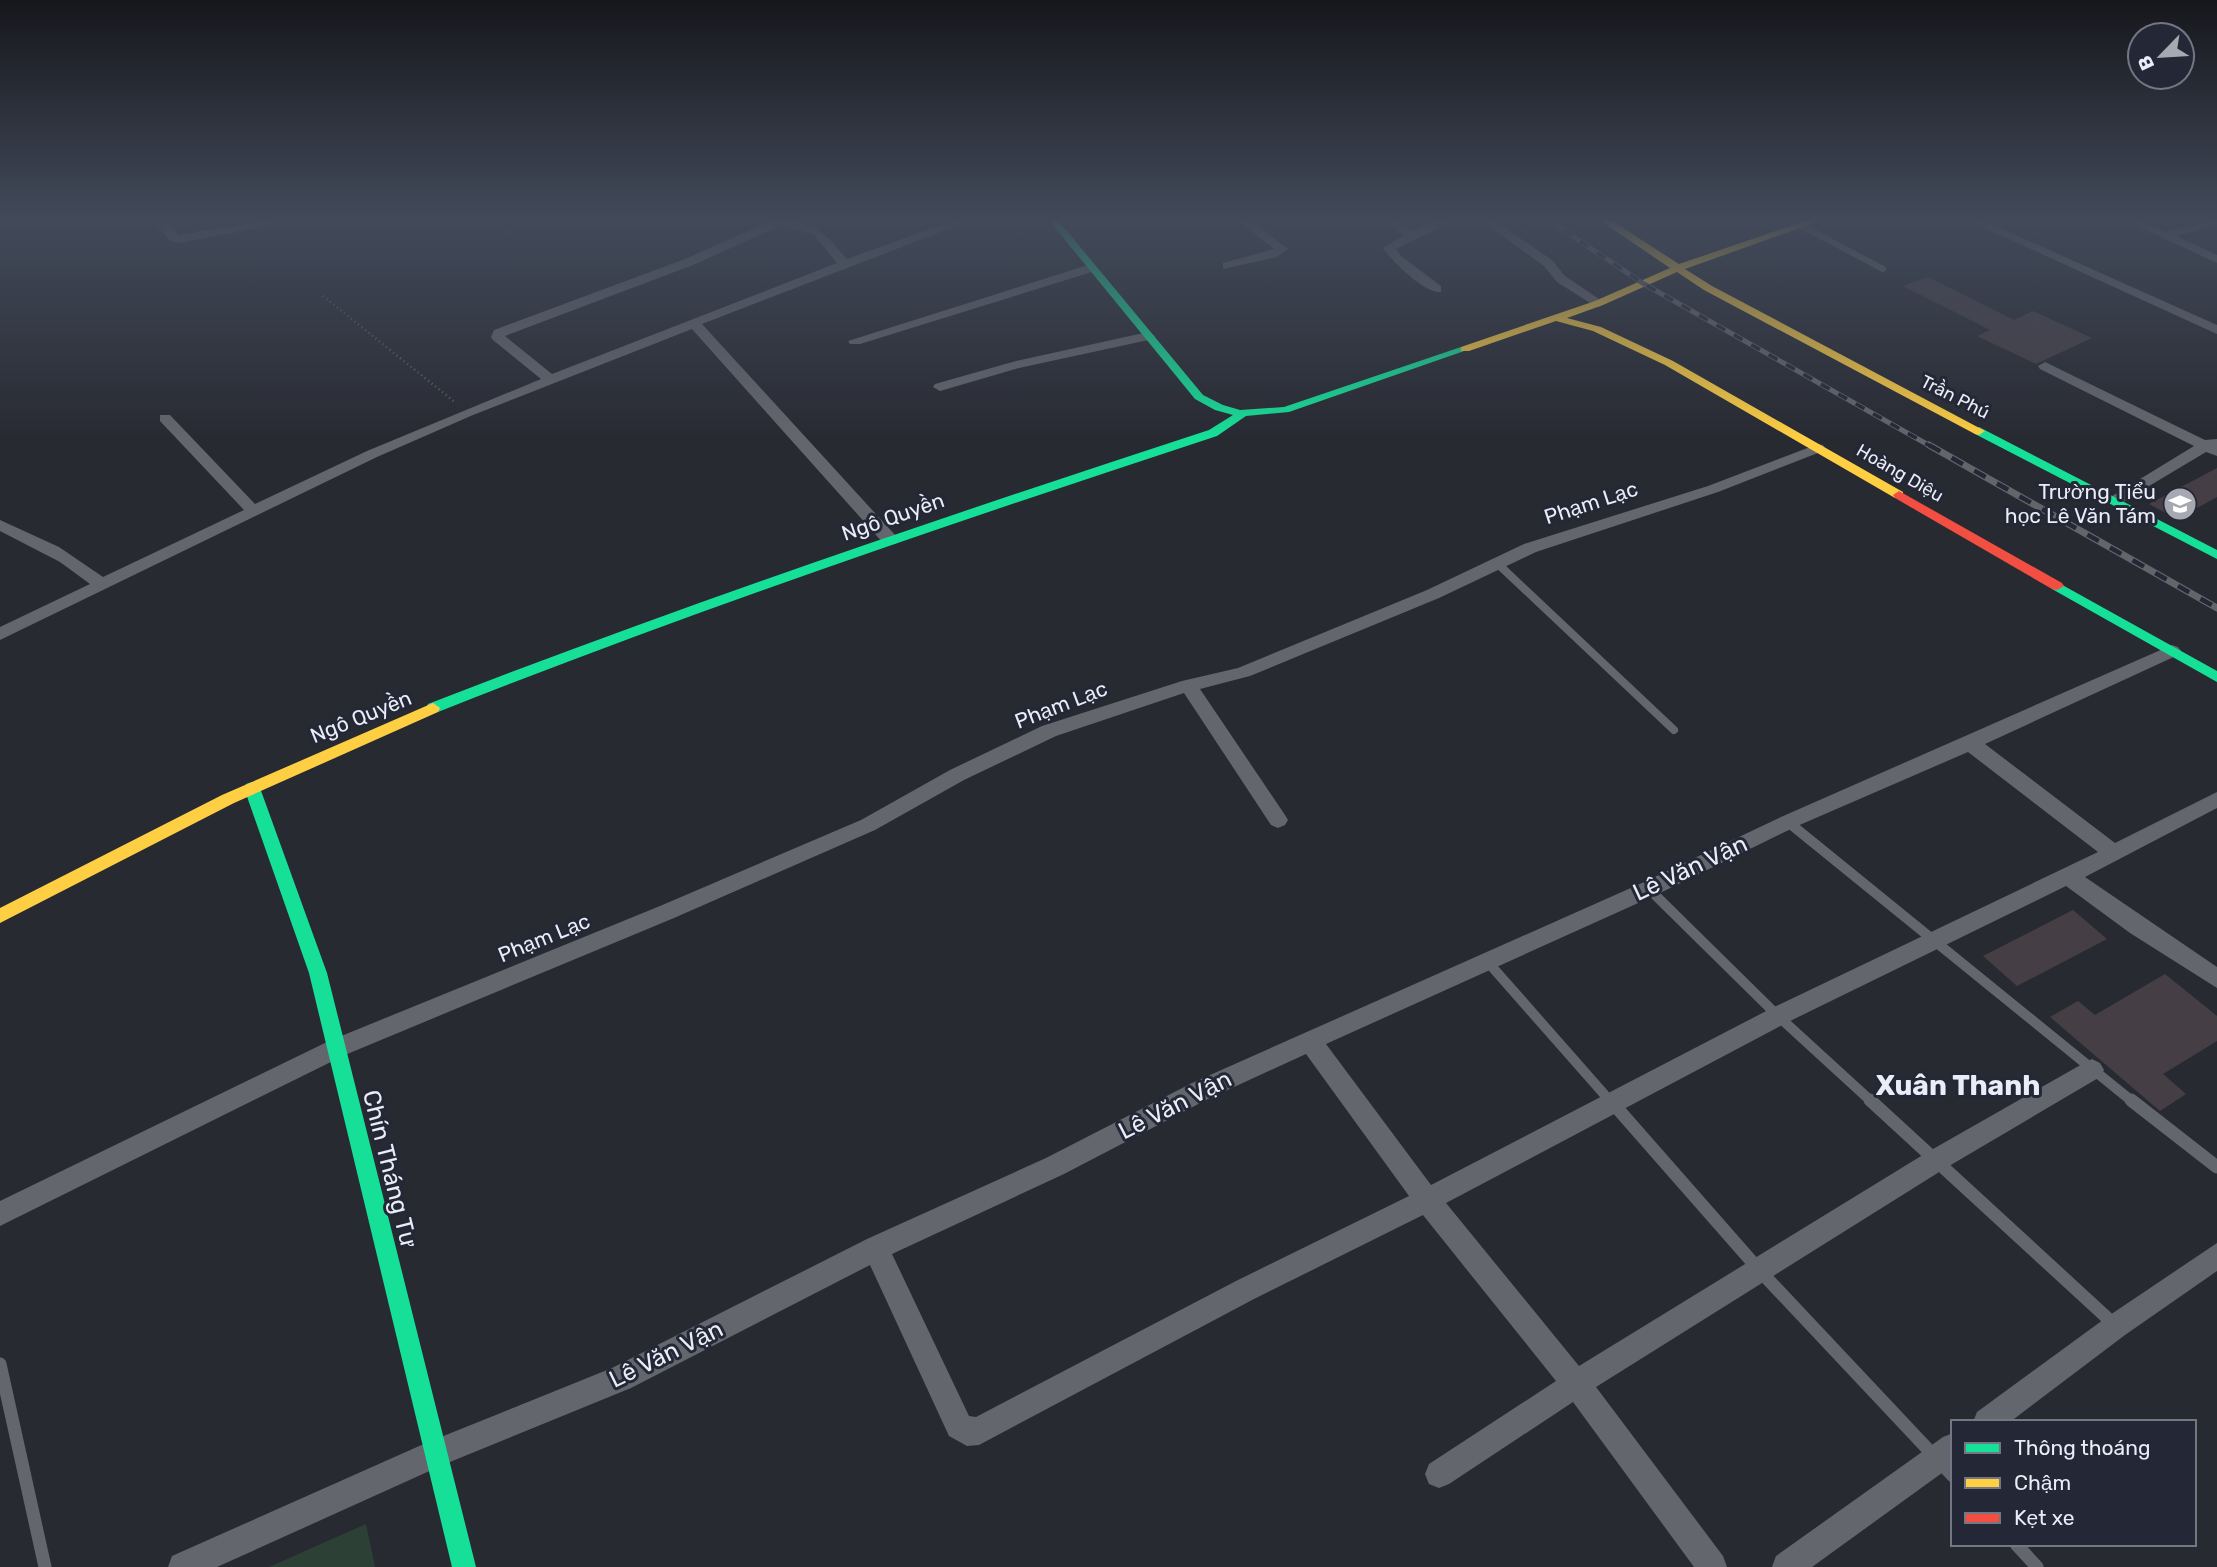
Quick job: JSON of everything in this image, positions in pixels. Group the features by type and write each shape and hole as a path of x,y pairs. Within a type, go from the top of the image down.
{"street":[{"path":"550,379 498,337 499,333 608,292"},
{"path":"0,634 468,412 773,292"},
{"path":"855,341 1013,292"},
{"path":"1111,292 1199,397 1208,404 1242,414"},
{"path":"1582,292 1599,303"},
{"name":"Ngô Quyền","path":"0,916 252,788 343,747 600,643 890,540 1213,433 1242,414 1285,410 1556,318 1624,292"},
{"name":"Trần Phú","path":"1718,292 1751,312 2217,555"},
{"path":"2133,292 2217,330"},
{"name":"Hoàng Diệu","path":"1556,318 1597,329 1627,342 1818,448 2217,677"},
{"path":"694,323 890,540"},
{"path":"940,387 1016,365 1148,336"},
{"path":"2045,366 2213,446"},
{"path":"165,418 254,512"},
{"path":"2114,501 2213,446"},
{"name":"Phạm Lạc","path":"0,1214 337,1048 667,912 868,825 957,775 1049,730 1188,685 1244,672 1433,594 1554,539 1713,489 1818,448"},
{"path":"0,525 88,571 101,584"},
{"name":"Lê Văn Vận","path":"183,1567 436,1453 621,1378 876,1248 986,1199 1200,1091 1486,960 1649,889 1788,822 2172,651"},
{"path":"1188,685 1278,820"},
{"path":"1970,743 2115,853"},
{"name":"Chín Tháng Tư","path":"252,788 318,973 464,1567"},
{"path":"876,1248 959,1426 967,1432 979,1431 1245,1290 1612,1105 1778,1016 2115,853 2217,799"},
{"path":"2067,875 2137,927 2217,979"},
{"path":"1309,1040 1427,1200 1576,1384 1712,1567"},
{"path":"1439,1474 1576,1384 1761,1272 1935,1161 2092,1070"},
{"path":"1990,1420 2217,1255"},
{"path":"1787,1567 1948,1461"}],"lane":[{"path":"1498,564 1674,730"},
{"path":"1788,822 1936,940 2092,1070 2217,1167"},
{"path":"1649,889 1778,1016 2116,1326"},
{"path":"1486,960 1761,1272 1948,1461"},
{"path":"0,1364 45,1567"},
{"path":"2018,1546 2037,1567"}],"path":[{"path":"323,296 468,412"}],"green space":[{"path":"366,1524 375,1567 269,1567"}],"building":[{"path":"1915,292 1958,292 2014,320 2033,311 2092,338 2036,364 1977,336 1990,330"},
{"path":"2217,468 2217,497 2177,519 2149,504"},
{"path":"2073,910 2107,939 2017,986 1983,956"},
{"path":"2165,974 2217,1016 2217,1041 2163,1074 2186,1094 2160,1111 2050,1017 2078,1001 2095,1015"}],"railway":[{"path":"1658,292 1932,447"},
{"path":"1929,445 2217,608"}],"traffic: fast":[{"path":"1112,292 1199,397 1219,408 1240,413 1285,410 1465,349"},
{"path":"433,708 723,598 1213,433 1242,414"},
{"path":"1979,431 2217,555"},
{"path":"2057,586 2217,677"},
{"path":"252,788 318,973 464,1567"}],"traffic: slow":[{"path":"1465,349 1624,292"},
{"path":"1716,292 1979,431"},
{"path":"1556,318 1597,329 1669,363 1899,495"},
{"path":"0,916 228,799 433,708"}],"traffic: jam":[{"path":"1899,495 2057,586"}],"place":[{"name":"Trường Tiểu học Lê Văn Tám","path":"2180,504"}],"district":[{"name":"Xuân Thanh","path":"1958,1085"}]}
